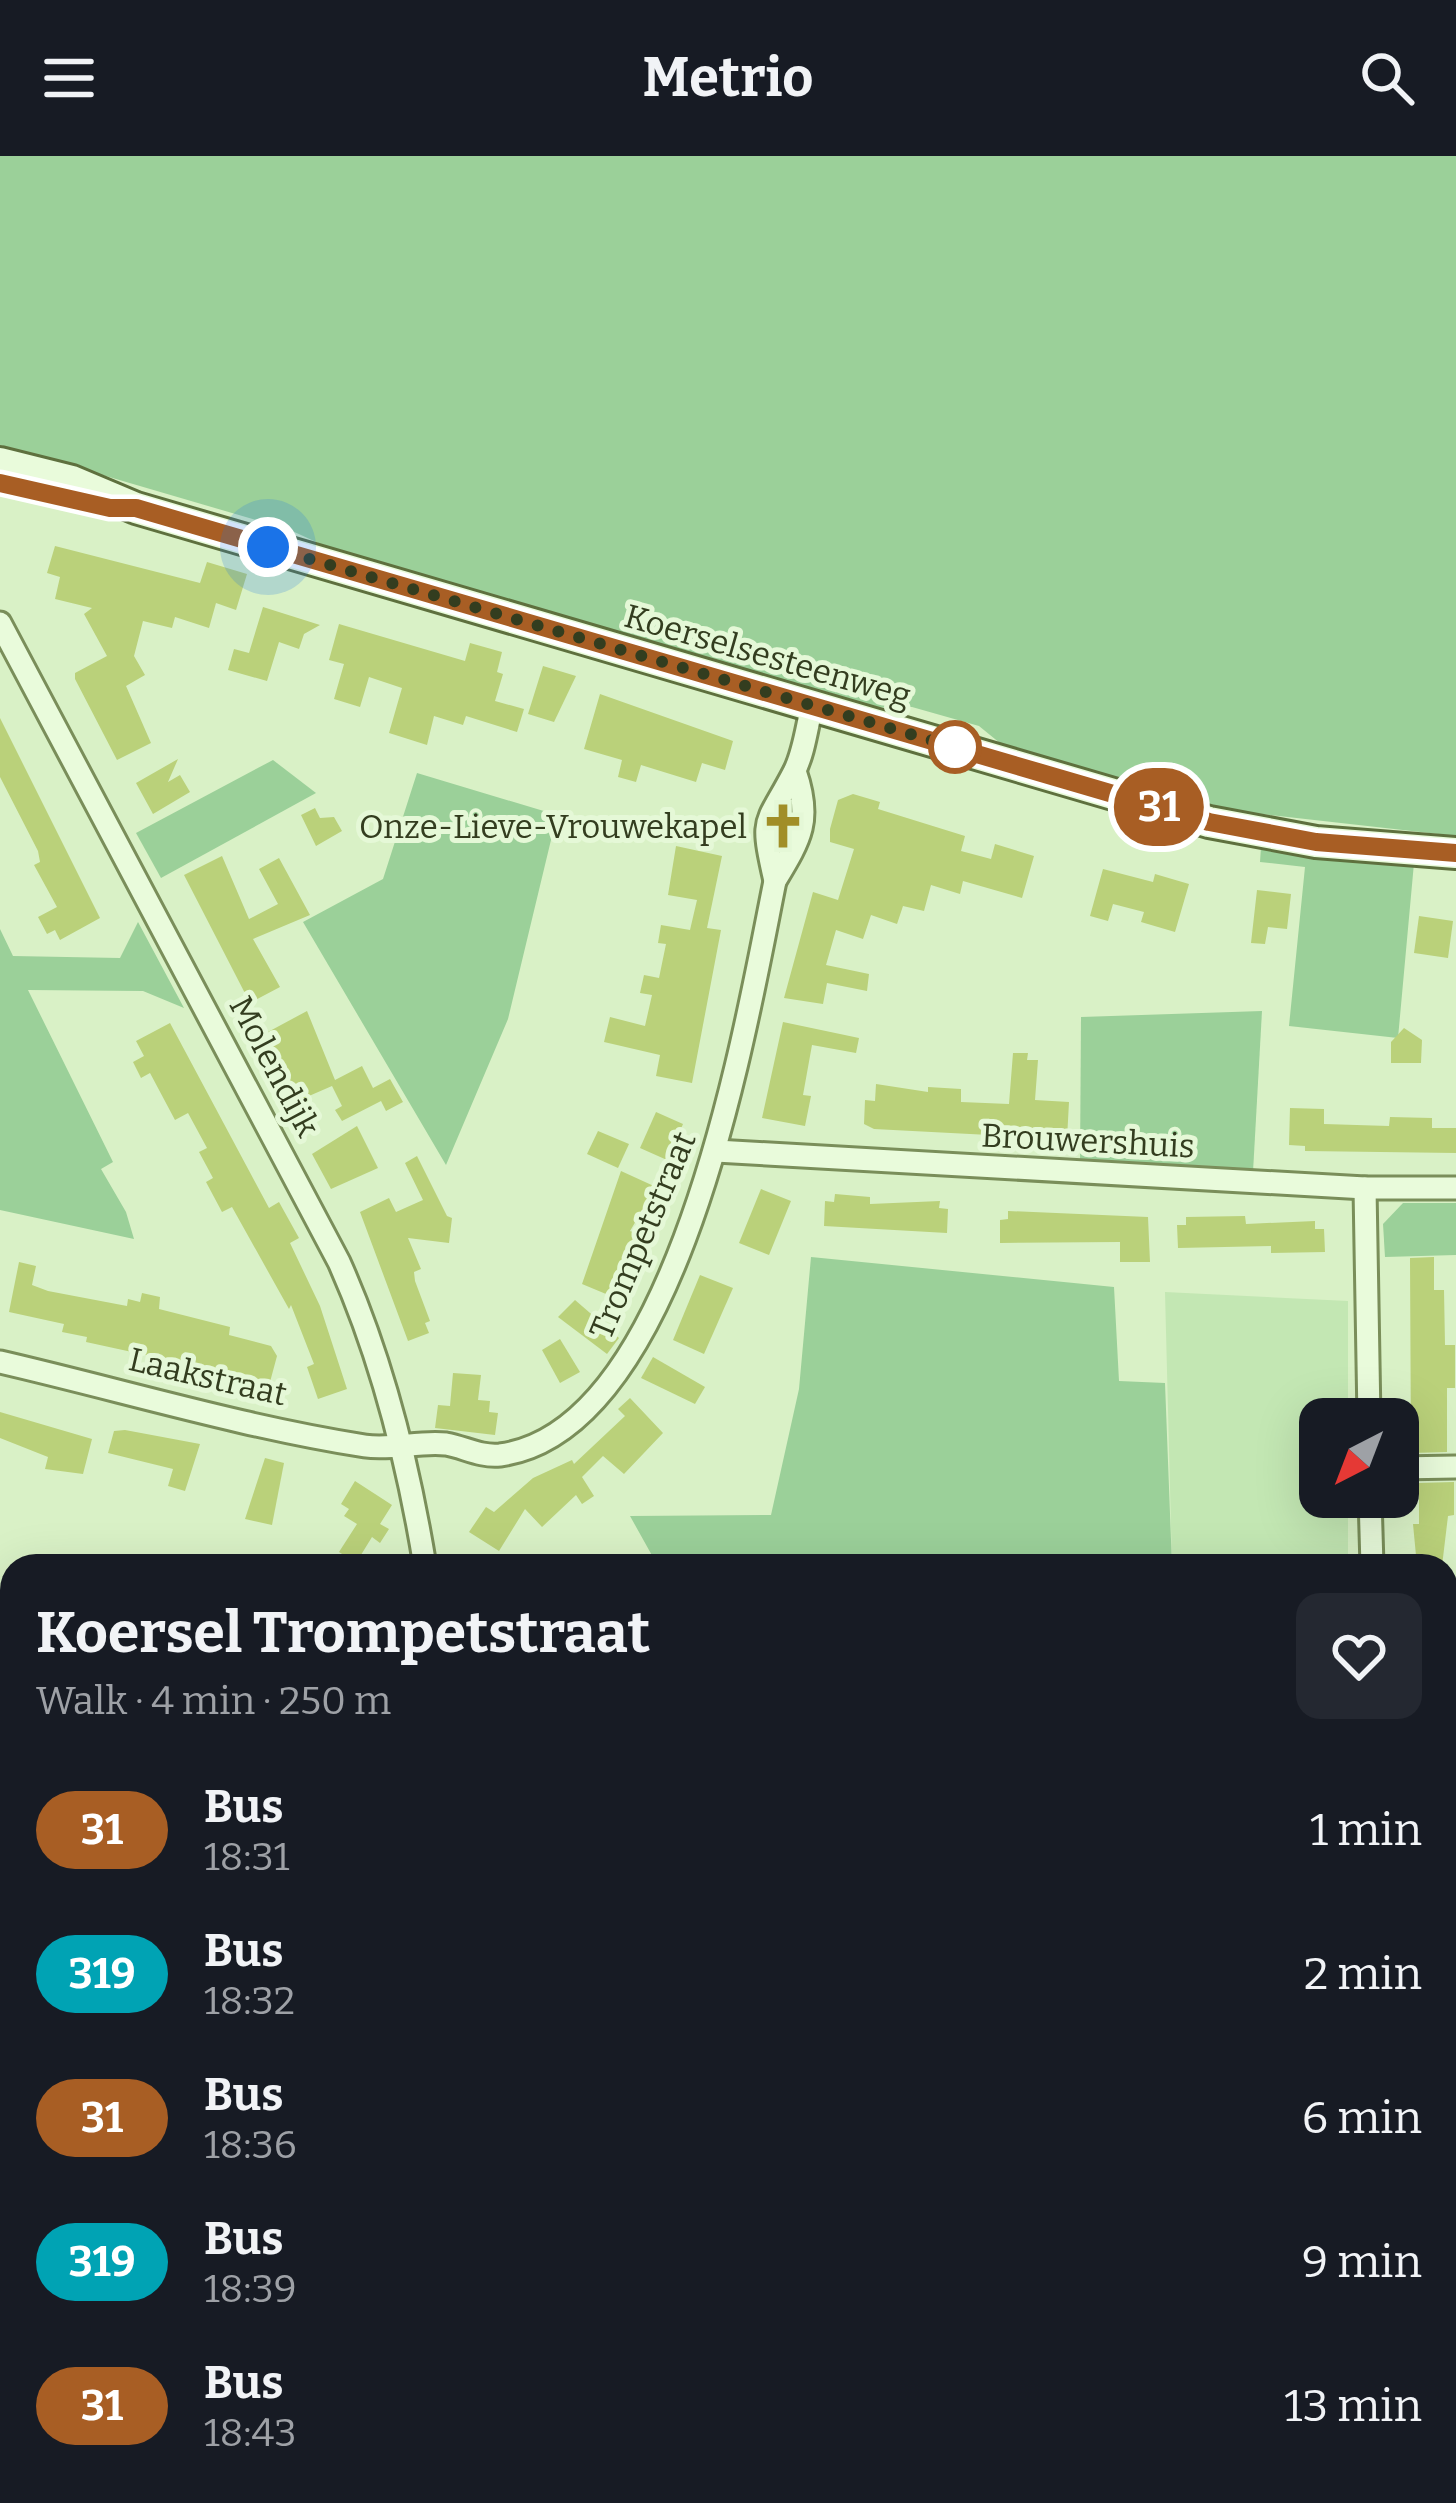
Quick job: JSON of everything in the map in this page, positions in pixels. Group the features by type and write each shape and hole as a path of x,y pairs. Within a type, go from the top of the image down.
{"street":[{"name":"Koerselsesteenweg","path":"0,463 72,481 136,508 1209,822 1316,842 1456,853"},
{"name":"Koerselsesteenweg","path":"0,483 110,508 136,508"},
{"name":"Molendijk","path":"0,623 339,1262 401,1448 423,1554"},
{"name":"Trompetstraat","path":"775,881 764,833 774,799 794,771 812,706"},
{"name":"Trompetstraat","path":"401,1448 450,1444 503,1454 548,1434 595,1398 646,1325 716,1151 775,881 799,842 807,805 794,771"},
{"name":"Brouwershuis","path":"716,1151 1365,1188 1456,1188"},
{"path":"1365,1188 1369,1398"},
{"name":"Laakstraat","path":"0,1363 361,1445 401,1448"},
{"path":"1419,1468 1456,1468"},
{"path":"1371,1518 1372,1554"}],"green space":[{"path":"0,156 1456,156 1456,836 1216,809 1006,748 979,726 912,707 865,708 834,694 349,557 290,530 0,445"},
{"path":"273,760 316,793 161,878 136,833"},
{"path":"417,773 557,815 508,1019 446,1165 303,922 383,879"},
{"path":"1261,847 1414,863 1398,1038 1289,1026 1305,867 1260,862"},
{"path":"138,922 184,1008 143,991 28,990 113,1162 101,1169 126,1212 134,1239 0,1210 0,929 13,956 120,958"},
{"path":"1262,1011 1253,1172 1080,1164 1081,1017"},
{"path":"1403,1203 1456,1203 1456,1255 1385,1257 1383,1224"},
{"path":"811,1257 1114,1287 1119,1381 1165,1383 1172,1554 651,1554 630,1516 771,1515 799,1389"},
{"path":"1165,1292 1348,1301 1348,1398 1299,1398 1299,1518 1348,1518 1348,1554 1172,1554"}],"building":[{"path":"55,546 200,583 207,562 247,574 236,610 216,603 209,628 175,617 172,628 143,621 134,656 145,675 126,686 151,743 117,760 75,679 75,673 107,656 84,614 92,608 55,599 60,577 47,573"},
{"path":"263,607 320,625 304,634 299,649 279,642 267,681 228,670 234,649 249,653"},
{"path":"339,624 465,661 470,643 502,652 497,672 503,674 495,701 524,709 517,732 466,716 463,725 434,716 427,745 389,733 402,688 369,677 360,707 334,699 344,664 329,660"},
{"path":"543,666 576,676 554,722 528,714"},
{"path":"600,694 733,741 725,770 702,763 696,782 641,765 636,782 618,777 622,760 584,749"},
{"path":"0,718 100,918 60,940 55,930 47,934 38,917 57,907 34,865 40,862 38,851 0,777"},
{"path":"178,759 168,782 180,775 190,792 153,814 136,783"},
{"path":"853,794 880,802 878,809 965,836 961,851 991,859 995,844 1034,856 1022,898 963,881 960,894 931,885 924,911 903,906 897,924 871,915 863,939 836,930 826,965 869,974 867,991 827,983 823,1004 784,998 813,892 838,900 854,849 830,842 830,829 838,800"},
{"path":"315,808 320,818 334,817 342,831 316,846 301,815"},
{"path":"676,846 722,856 707,928 721,930 692,1083 656,1076 660,1055 604,1042 610,1017 645,1026 652,995 640,993 644,975 659,978 666,944 658,943 661,925 690,930 697,900 668,895"},
{"path":"222,856 249,919 278,904 259,869 279,858 310,915 253,939 280,987 250,1003 184,875"},
{"path":"1103,869 1153,882 1155,874 1189,884 1175,932 1141,922 1144,912 1113,904 1108,921 1090,916"},
{"path":"1257,890 1291,894 1287,929 1268,927 1265,944 1251,943"},
{"path":"1419,916 1453,921 1448,958 1414,953"},
{"path":"307,1011 335,1080 362,1066 373,1088 390,1079 403,1102 386,1111 381,1101 342,1121 335,1110 342,1106 332,1086 286,1106 251,1041"},
{"path":"783,1022 859,1038 856,1053 812,1045 803,1095 811,1096 805,1126 762,1118"},
{"path":"170,1023 269,1208 279,1202 299,1238 290,1243 320,1306 347,1389 318,1399 307,1367 314,1364 291,1305 289,1309 232,1207 222,1212 206,1182 213,1178 199,1152 207,1148 188,1113 175,1120 150,1073 141,1078 133,1062 144,1056 136,1041"},
{"path":"1404,1028 1422,1040 1421,1063 1391,1063 1391,1042"},
{"path":"1013,1053 1028,1053 1027,1060 1038,1060 1035,1100 1069,1102 1067,1139 874,1129 864,1124 865,1100 875,1101 876,1084 928,1092 928,1087 961,1089 961,1102 1009,1104"},
{"path":"1290,1108 1324,1109 1324,1124 1389,1126 1390,1117 1432,1118 1432,1128 1456,1128 1456,1153 1305,1151 1305,1146 1289,1145"},
{"path":"656,1112 683,1124 667,1160 640,1148"},
{"path":"357,1126 378,1168 331,1189 312,1154"},
{"path":"598,1131 629,1144 618,1168 587,1154"},
{"path":"417,1156 452,1218 449,1243 408,1238 421,1269 414,1272 415,1281 430,1321 425,1323 429,1333 408,1341 360,1212 389,1198 396,1212 423,1200 405,1163"},
{"path":"621,1171 656,1187 630,1231 650,1239 618,1299 582,1284"},
{"path":"761,1189 791,1201 769,1255 739,1243"},
{"path":"835,1194 870,1197 870,1204 940,1201 939,1208 948,1209 947,1233 824,1226 825,1201 834,1202"},
{"path":"1008,1211 1148,1217 1150,1262 1120,1262 1120,1242 1000,1243 1000,1220 1008,1219"},
{"path":"1245,1216 1246,1224 1315,1221 1315,1229 1324,1229 1325,1252 1271,1253 1271,1246 1178,1248 1177,1225 1186,1225 1186,1217"},
{"path":"1434,1257 1434,1290 1444,1290 1445,1345 1455,1345 1455,1388 1447,1388 1447,1452 1419,1453 1419,1398 1411,1398 1410,1258"},
{"path":"19,1262 36,1266 32,1285 48,1291 127,1306 128,1299 140,1302 142,1293 160,1297 159,1309 230,1327 229,1335 271,1346 277,1356 270,1382 86,1342 87,1337 62,1332 64,1324 9,1312"},
{"path":"700,1275 733,1288 704,1354 673,1340"},
{"path":"575,1300 619,1338 607,1354 558,1317"},
{"path":"560,1339 580,1372 560,1383 542,1350"},
{"path":"653,1357 705,1387 695,1404 641,1378"},
{"path":"453,1373 481,1375 478,1400 490,1401 489,1412 498,1413 495,1435 435,1428 438,1405 450,1406"},
{"path":"630,1398 663,1433 624,1474 603,1456 582,1477 594,1496 582,1504 576,1495 542,1527 525,1509 499,1551 469,1532 486,1507 494,1512 533,1478 572,1460 574,1464 625,1416 618,1409"},
{"path":"0,1412 92,1439 83,1474 45,1469 48,1457 0,1438"},
{"path":"114,1431 200,1444 185,1491 168,1486 173,1469 108,1453"},
{"path":"265,1458 284,1463 272,1525 245,1519"},
{"path":"355,1481 392,1505 380,1524 389,1529 380,1543 372,1537 362,1554 339,1552 357,1524 344,1516 349,1509 341,1504"},
{"path":"1454,1482 1454,1515 1448,1516 1443,1554 1416,1554 1413,1524 1419,1524 1419,1483"}],"bus line":[{"name":"31","path":"0,483 110,508 136,508 1209,822 1316,842 1456,853"}],"place":[{"name":"Onze-Lieve-Vrouwekapel","path":"783,826"}],"route":[{"path":"268,547 955,747"}]}
